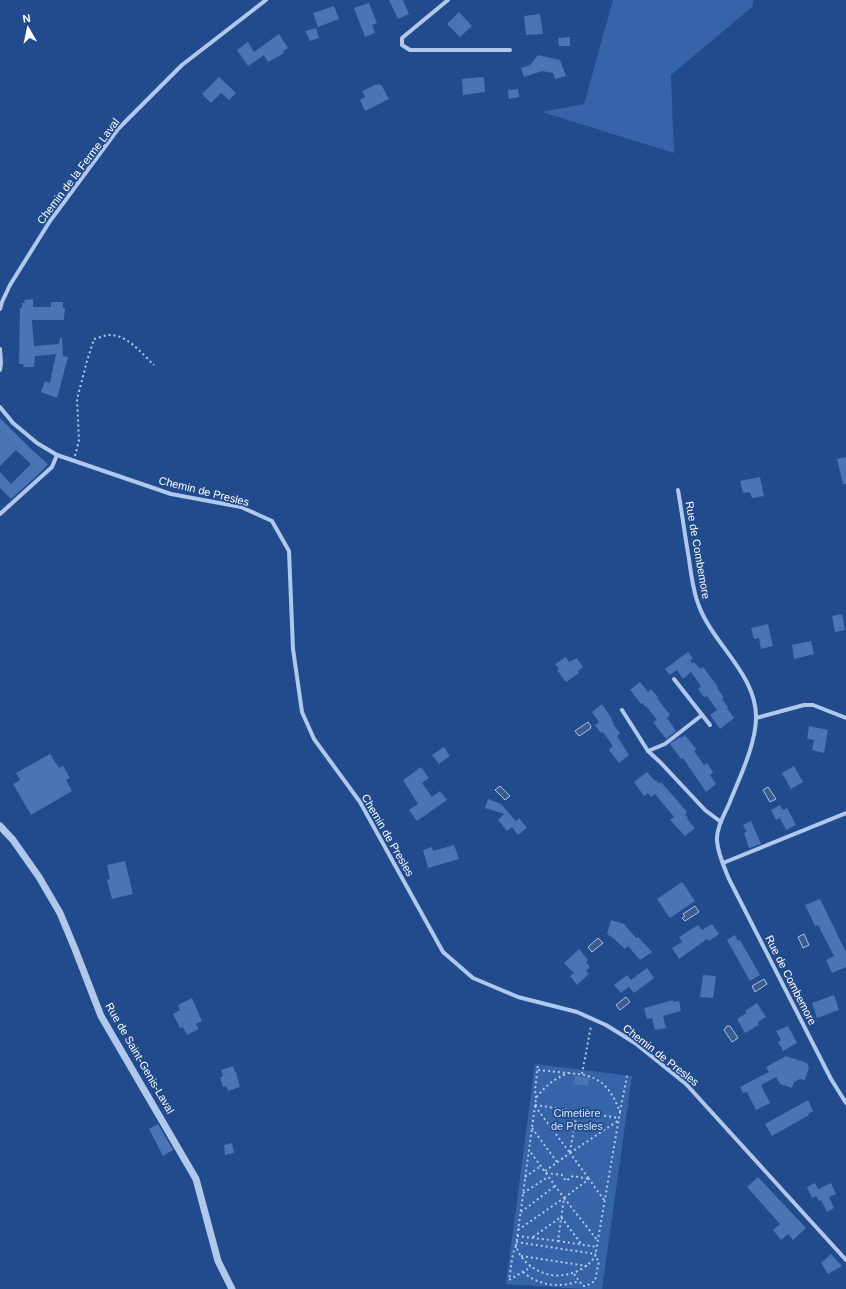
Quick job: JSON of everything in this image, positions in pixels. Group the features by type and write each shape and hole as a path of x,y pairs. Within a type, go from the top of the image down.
{"street":[{"name":"Chemin de la Ferme Laval","path":"0,309 10,285 50,221 118,129 182,65 266,0"},
{"path":"448,0 402,38 402,45 410,50 510,50"},
{"path":"0,349 0,370"},
{"name":"Chemin de Presles","path":"0,407 13,424 37,443 57,455 171,494 241,507 272,520 289,551 293,649 302,712 314,739 360,802 443,952 473,978 518,997 577,1012 606,1025 635,1043 686,1084 846,1260"},
{"path":"0,514 52,467 57,455"},
{"name":"Rue de Combemore","path":"678,490 698,604 705,621 746,679 754,698 756,718 752,742 739,779 721,822 717,840 723,863 729,879 832,1079 846,1103"},
{"path":"674,679 710,725"},
{"path":"756,718 804,705 813,705 846,718"},
{"path":"622,710 648,751 705,810 721,822"},
{"path":"648,751 665,744 702,715"},
{"path":"723,863 846,813"},
{"name":"Rue de Saint-Genis-Laval","path":"0,826 13,840 39,877 60,913 101,1016 196,1179 218,1261 232,1289"}],"path":[{"path":"74,461 79,440 77,399 86,361 94,339 108,334 118,336 131,343 154,365"},
{"path":"582,1074 592,1019"},
{"path":"531,1267 510,1280 535,1106 538,1064"},
{"path":"537,1070 582,1074 599,1080 609,1090 620,1112"},
{"path":"536,1098 544,1088 555,1079 568,1073"},
{"path":"516,1246 522,1259 531,1267 548,1276 574,1274 587,1266 596,1255 627,1076"},
{"path":"535,1106 619,1119"},
{"path":"535,1106 605,1201"},
{"path":"570,1153 577,1112"},
{"path":"545,1172 619,1119"},
{"path":"532,1127 557,1162"},
{"path":"529,1150 598,1241"},
{"path":"525,1177 541,1166"},
{"path":"545,1172 562,1175 566,1181 573,1176 589,1179"},
{"path":"523,1193 548,1177"},
{"path":"518,1230 589,1179"},
{"path":"520,1212 556,1186"},
{"path":"558,1241 564,1198"},
{"path":"532,1237 561,1217"},
{"path":"561,1217 582,1245"},
{"path":"517,1236 597,1247"},
{"path":"516,1242 596,1255"},
{"path":"574,1274 583,1286 595,1281 599,1261 596,1255"},
{"path":"521,1256 587,1266"},
{"path":"523,1272 530,1278 548,1284 572,1284 579,1281"}],"green space":[{"path":"613,0 753,0 753,6 671,75 674,153 542,112 584,104"},
{"name":"Cimetière de Presles","path":"535,1064 632,1076 602,1289 506,1284"}],"shaded area":[{"path":"588,722 591,726 590,729 579,736 575,731"},
{"path":"500,786 510,796 505,800 495,790"},
{"path":"768,787 776,799 770,802 763,790"},
{"path":"695,906 699,912 685,921 682,918 685,916 683,914"},
{"path":"804,934 809,945 803,948 798,937"},
{"path":"598,938 603,943 592,952 588,947"},
{"path":"764,979 767,984 755,992 752,986"},
{"path":"626,997 630,1002 620,1010 616,1005"},
{"path":"727,1026 730,1026 738,1038 732,1042 724,1030"}],"building":[{"path":"389,0 403,0 409,14 398,19"},
{"path":"369,3 377,23 372,25 375,33 365,37 354,8"},
{"path":"334,6 339,19 318,27 313,13"},
{"path":"459,12 472,26 460,37 447,24"},
{"path":"540,14 543,34 526,35 524,16"},
{"path":"316,28 319,38 310,41 305,31"},
{"path":"279,34 288,48 283,51 284,53 268,62 264,55 248,66 237,50 248,42 254,52"},
{"path":"570,37 570,46 559,46 558,38"},
{"path":"538,55 560,60 566,76 555,79 553,73 542,71 524,77 521,68 530,65"},
{"path":"219,77 236,93 229,100 221,93 211,103 202,94"},
{"path":"484,77 485,92 463,95 462,79"},
{"path":"379,84 382,86 389,99 365,111 360,100 365,97 362,91"},
{"path":"518,89 519,97 509,99 508,90"},
{"path":"33,299 33,307 51,307 51,302 63,302 63,308 65,308 64,320 32,320 34,346 59,344 60,338 62,338 63,356 68,357 57,398 41,392 45,381 50,383 56,354 35,356 34,367 24,367 23,364 19,364 20,308 22,308 22,303 25,303 24,300"},
{"path":"0,418 48,464 11,499 0,488 0,472 11,484 31,464 16,450 0,466"},
{"path":"846,457 846,484 843,484 837,459"},
{"path":"760,477 764,496 752,498 750,492 743,493 740,481"},
{"path":"842,614 845,630 835,632 832,616"},
{"path":"768,624 773,646 761,649 759,638 754,639 751,628"},
{"path":"811,641 814,654 794,659 792,645"},
{"path":"688,652 693,658 690,660 693,664 694,662 700,669 703,667 718,687 717,688 724,698 722,699 734,718 720,729 710,715 717,710 707,696 704,697 698,689 701,686 691,672 683,679 677,670 670,675 665,669"},
{"path":"566,657 569,662 577,658 583,667 578,671 579,673 566,682 557,670 559,669 555,664"},
{"path":"640,682 648,692 651,689 670,715 667,718 676,731 666,739 653,722 657,720 630,690"},
{"path":"602,704 612,719 613,724 620,733 617,736 629,755 619,763 609,750 613,746 603,732 601,733 595,725 599,722 592,712"},
{"path":"809,726 828,730 824,753 812,750 814,740 807,739"},
{"path":"685,735 696,749 694,751 704,765 707,763 713,772 710,775 716,784 706,792 683,758 681,759 670,744"},
{"path":"444,747 450,756 439,764 432,755"},
{"path":"50,754 59,768 63,766 70,778 66,780 72,791 31,815 13,784 20,780 16,773"},
{"path":"794,766 803,782 791,789 782,773"},
{"path":"421,767 429,778 422,783 432,797 440,791 447,800 417,821 409,810 418,804 403,780"},
{"path":"647,772 659,784 661,782 687,812 685,814 688,818 687,819 695,828 685,836 670,820 674,817 655,794 651,797 648,793 644,796 634,782"},
{"path":"488,799 501,804 516,821 519,818 527,828 518,835 512,827 507,831 498,820 504,814 485,808"},
{"path":"780,805 783,810 787,808 796,825 786,830 780,818 776,820 771,810"},
{"path":"751,821 761,844 749,848 744,833 747,832 743,825"},
{"path":"454,845 459,859 428,868 423,850 432,847 433,851"},
{"path":"125,861 133,894 112,899 107,880 110,879 107,865"},
{"path":"682,882 695,901 670,918 657,899"},
{"path":"820,899 846,952 846,967 832,973 826,960 834,956 818,925 815,926 805,905"},
{"path":"611,920 624,924 636,938 638,937 652,952 640,960 628,946 625,949 607,934"},
{"path":"712,924 719,934 709,941 707,939 679,959 672,948 682,942 679,937 698,925 702,930"},
{"path":"735,935 738,941 740,940 760,975 750,981 727,940"},
{"path":"579,949 588,960 586,962 590,967 586,971 589,974 577,985 570,976 574,973 564,963"},
{"path":"647,968 654,978 634,993 629,987 621,993 614,985 627,975 631,980"},
{"path":"703,975 716,976 713,998 700,997"},
{"path":"834,995 839,1010 817,1018 812,1003"},
{"path":"192,998 202,1021 196,1024 199,1029 187,1035 183,1027 180,1028 173,1014 180,1010 178,1005"},
{"path":"673,1000 673,1002 679,1001 681,1011 663,1016 666,1028 655,1030 652,1018 647,1019 644,1008"},
{"path":"757,1003 766,1017 758,1022 759,1025 745,1033 737,1019 747,1013 745,1011"},
{"path":"788,1026 797,1043 783,1051 778,1042 781,1040 776,1031"},
{"path":"786,1056 807,1063 809,1067 805,1080 800,1079 794,1082 792,1088 780,1084 776,1077 761,1085 770,1103 756,1110 747,1092 743,1093 740,1087 769,1072 766,1067"},
{"path":"233,1066 240,1087 228,1091 226,1086 223,1087 220,1078 223,1076 221,1070"},
{"path":"575,1076 589,1078 588,1086 574,1084"},
{"path":"808,1100 813,1111 808,1114 809,1115 772,1136 765,1124"},
{"path":"158,1124 173,1150 163,1156 149,1129"},
{"path":"232,1143 234,1153 225,1155 224,1145"},
{"path":"758,1177 806,1228 793,1240 788,1234 781,1240 773,1230 780,1224 747,1187"},
{"path":"815,1183 818,1189 831,1183 836,1194 829,1197 834,1208 827,1212 821,1200 819,1201 816,1196 812,1198 807,1187"},
{"path":"831,1254 842,1266 828,1274 821,1263"}]}
